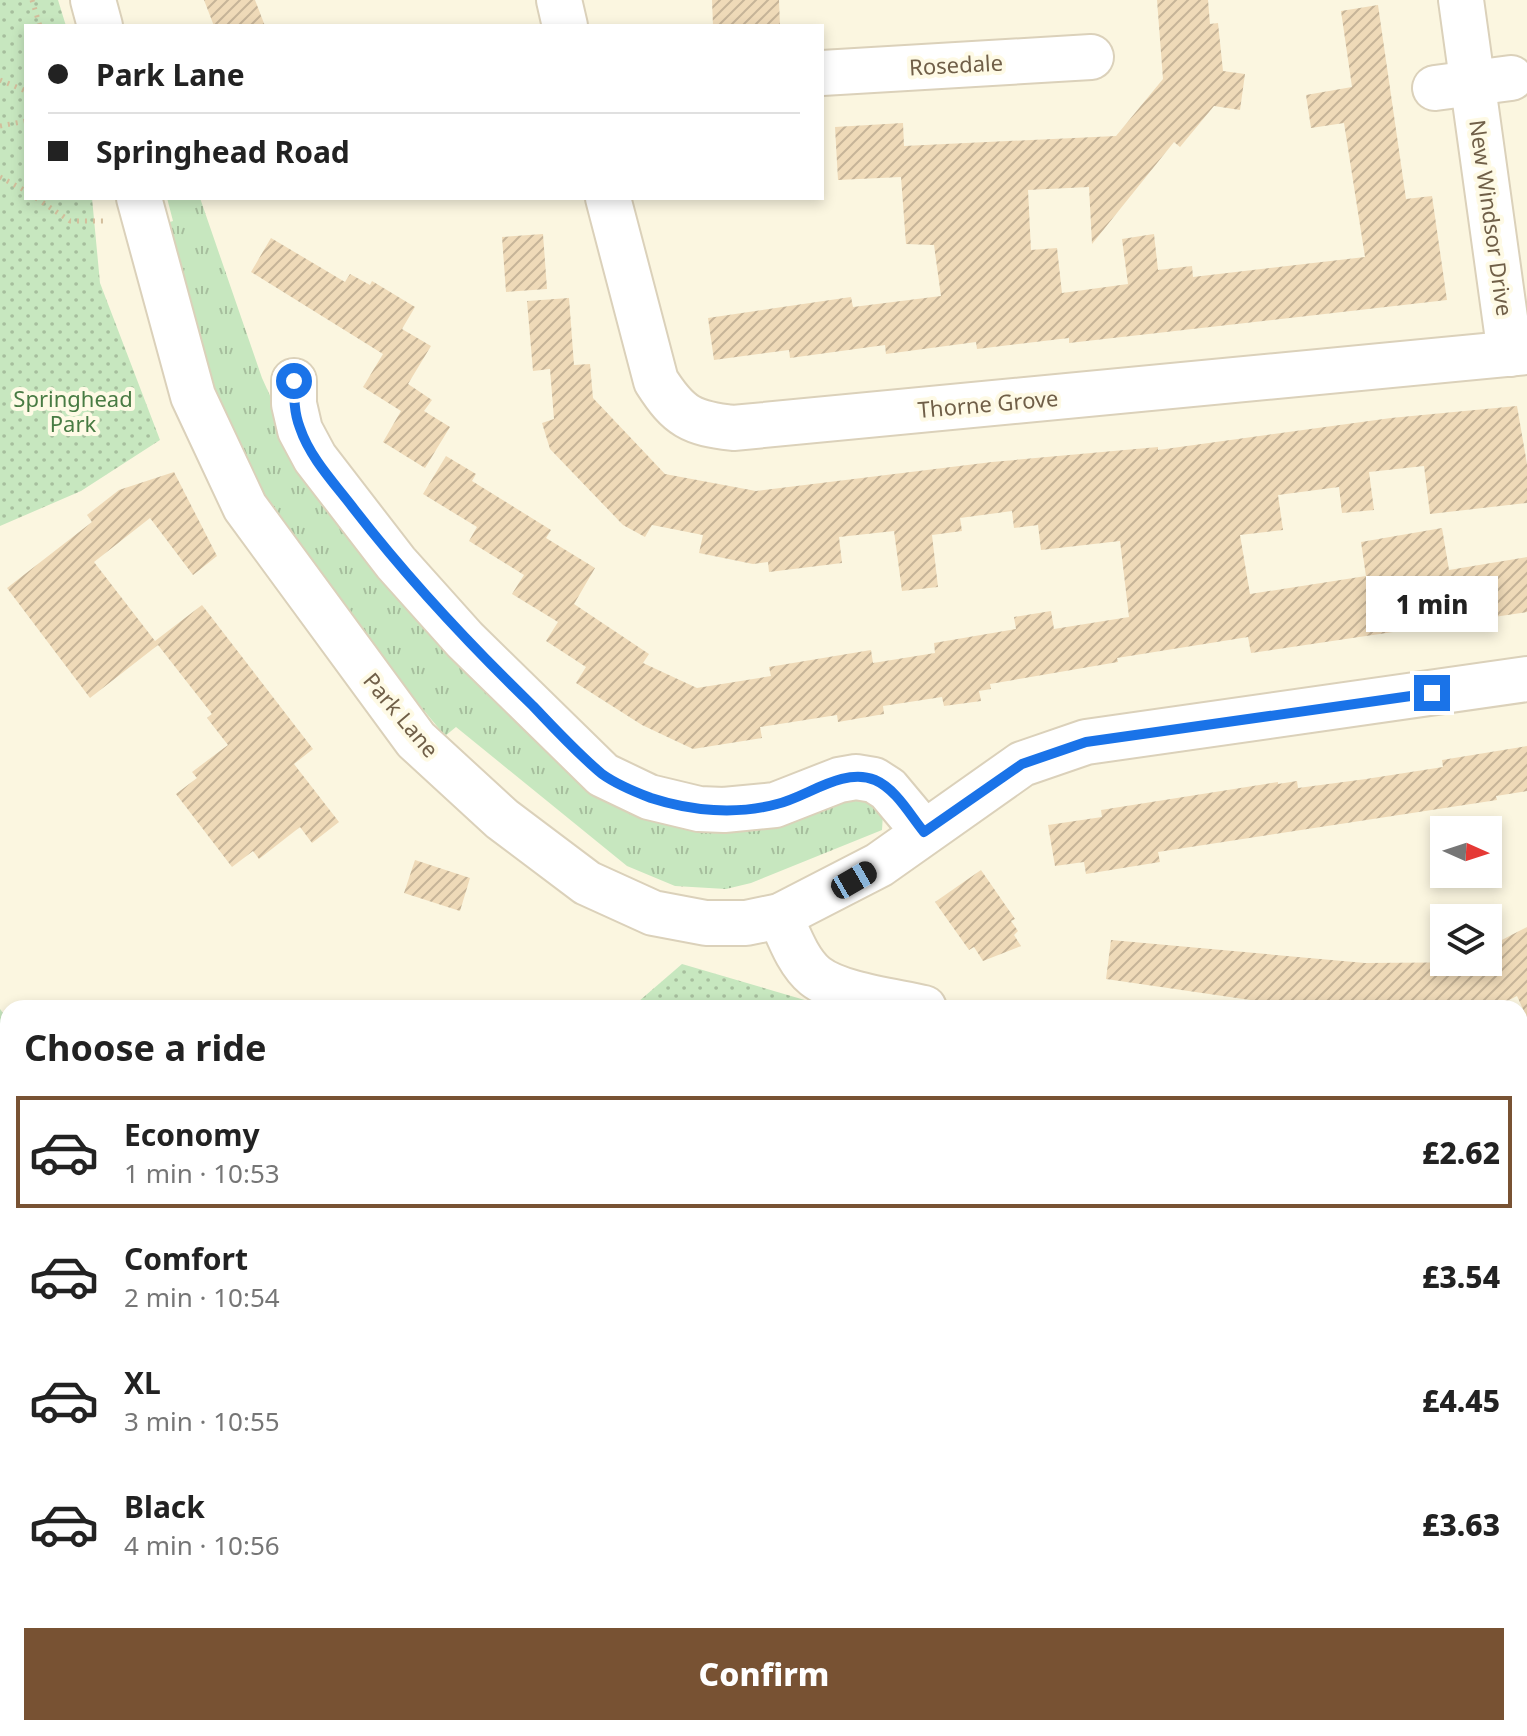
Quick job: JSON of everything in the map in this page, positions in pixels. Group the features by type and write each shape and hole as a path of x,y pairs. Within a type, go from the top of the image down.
{"street":[{"path":"93,0 99,24"},
{"path":"559,0 565,24"},
{"name":"New Windsor Drive","path":"1461,0 1472,83 1519,353"},
{"name":"Rosedale","path":"824,73 1091,57"},
{"name":"Park Lane","path":"140,200 193,396 245,507 416,740 502,819 587,883 653,913 706,923 746,923 780,916 879,865 1022,764 1086,742 1527,679"},
{"name":"Thorne Grove","path":"609,200 656,381 673,407 698,424 733,428 1519,353"},
{"path":"294,381 294,404 300,430 315,458 396,563 465,640 603,775 649,797 699,809 724,810 775,805 839,780 856,777 874,780 888,789 924,832"},
{"path":"780,916 800,957 815,976 834,986 891,1000"}],"path":[{"path":"32,0 39,24"},
{"path":"0,80 24,90"},
{"path":"0,126 24,121"},
{"path":"0,177 24,190"},
{"path":"39,200 70,221"}],"green space":[{"name":"Springhead Park","path":"0,0 58,0 65,24 24,24 24,200 92,200 100,283 160,440 81,491 0,526"},
{"path":"168,200 201,200 262,378 302,466 599,787 859,790 883,813 882,830 751,883 726,889 675,886 627,866 456,727 445,736 311,569 280,525 227,433 205,384 187,325 164,224 173,221"},
{"path":"682,964 805,1000 640,1000"}],"building":[{"path":"204,0 255,0 264,24 213,24"},
{"path":"712,0 779,0 780,24 713,24"},
{"path":"1157,0 1208,0 1210,24 1218,23 1223,71 1245,74 1240,110 1214,106 1180,147 1174,142 1092,244 1089,187 1028,190 1031,250 1057,248 1062,293 1128,284 1122,239 1154,234 1158,270 1192,266 1193,277 1365,257 1344,123 1311,128 1306,95 1352,87 1341,11 1378,5 1406,199 1432,196 1447,300 1069,343 1069,338 977,349 976,342 886,354 885,345 790,358 789,350 714,360 708,318 851,297 853,307 941,296 934,245 906,244 901,177 838,180 835,127 903,123 904,146 1116,136 1163,79"},
{"path":"543,234 547,289 506,292 502,237"},
{"path":"271,238 345,282 350,274 370,285 372,281 415,307 402,329 431,346 408,384 432,400 424,411 450,427 425,468 383,442 401,411 363,387 383,354 251,272"},
{"path":"569,298 574,365 590,364 593,398 665,474 756,491 992,462 1158,447 1158,450 1391,418 1517,406 1527,464 1527,503 1430,514 1424,466 1369,472 1374,510 1342,513 1339,487 1278,495 1283,530 1240,535 1250,594 1366,576 1361,542 1442,528 1449,570 1527,557 1527,612 1251,653 1248,637 1117,658 1118,662 990,684 991,689 979,691 981,701 944,706 942,697 883,706 884,714 838,722 837,715 760,727 762,738 693,749 642,725 576,683 586,667 546,641 558,622 512,594 524,575 469,541 477,527 423,494 446,456 476,474 472,481 551,530 546,538 595,568 574,604 649,654 643,663 697,688 771,676 769,667 871,650 873,663 935,653 934,643 1016,629 1014,617 1051,611 1054,629 1129,617 1120,541 1041,550 1038,525 1014,528 1012,511 960,518 962,531 932,535 938,587 902,591 894,531 839,537 842,563 769,572 768,562 753,564 699,553 703,535 652,525 645,537 623,525 550,449 542,423 554,419 550,369 533,371 527,301"},
{"path":"174,472 217,556 193,575 150,518 94,562 155,641 202,605 313,749 294,764 339,822 312,843 300,827 259,859 253,851 232,867 176,794 197,778 192,772 228,745 207,718 212,714 158,645 90,698 7,588 92,522 87,515 119,490"},
{"path":"1527,746 1527,791 1496,796 1497,800 1158,852 1160,862 1086,874 1084,862 1055,866 1048,825 1102,817 1101,810 1278,782 1297,781 1298,788 1366,779 1443,767 1442,760"},
{"path":"415,860 470,878 460,911 404,893"},
{"path":"981,870 1015,919 1011,921 1018,931 1014,935 1021,946 983,961 974,947 969,950 935,902"},
{"path":"1527,927 1527,1000 1519,1000 1517,996 1509,1000 1250,1000 1106,979 1111,940 1365,963 1430,963 1430,976 1502,976 1502,940"}],"route":[{"path":"294,381 294,404 300,430 315,458 396,563 465,640 603,775 649,797 674,804 699,809 750,809 799,798 839,780 856,777 874,780 888,789 924,832 1022,764 1086,742 1432,693"}]}
